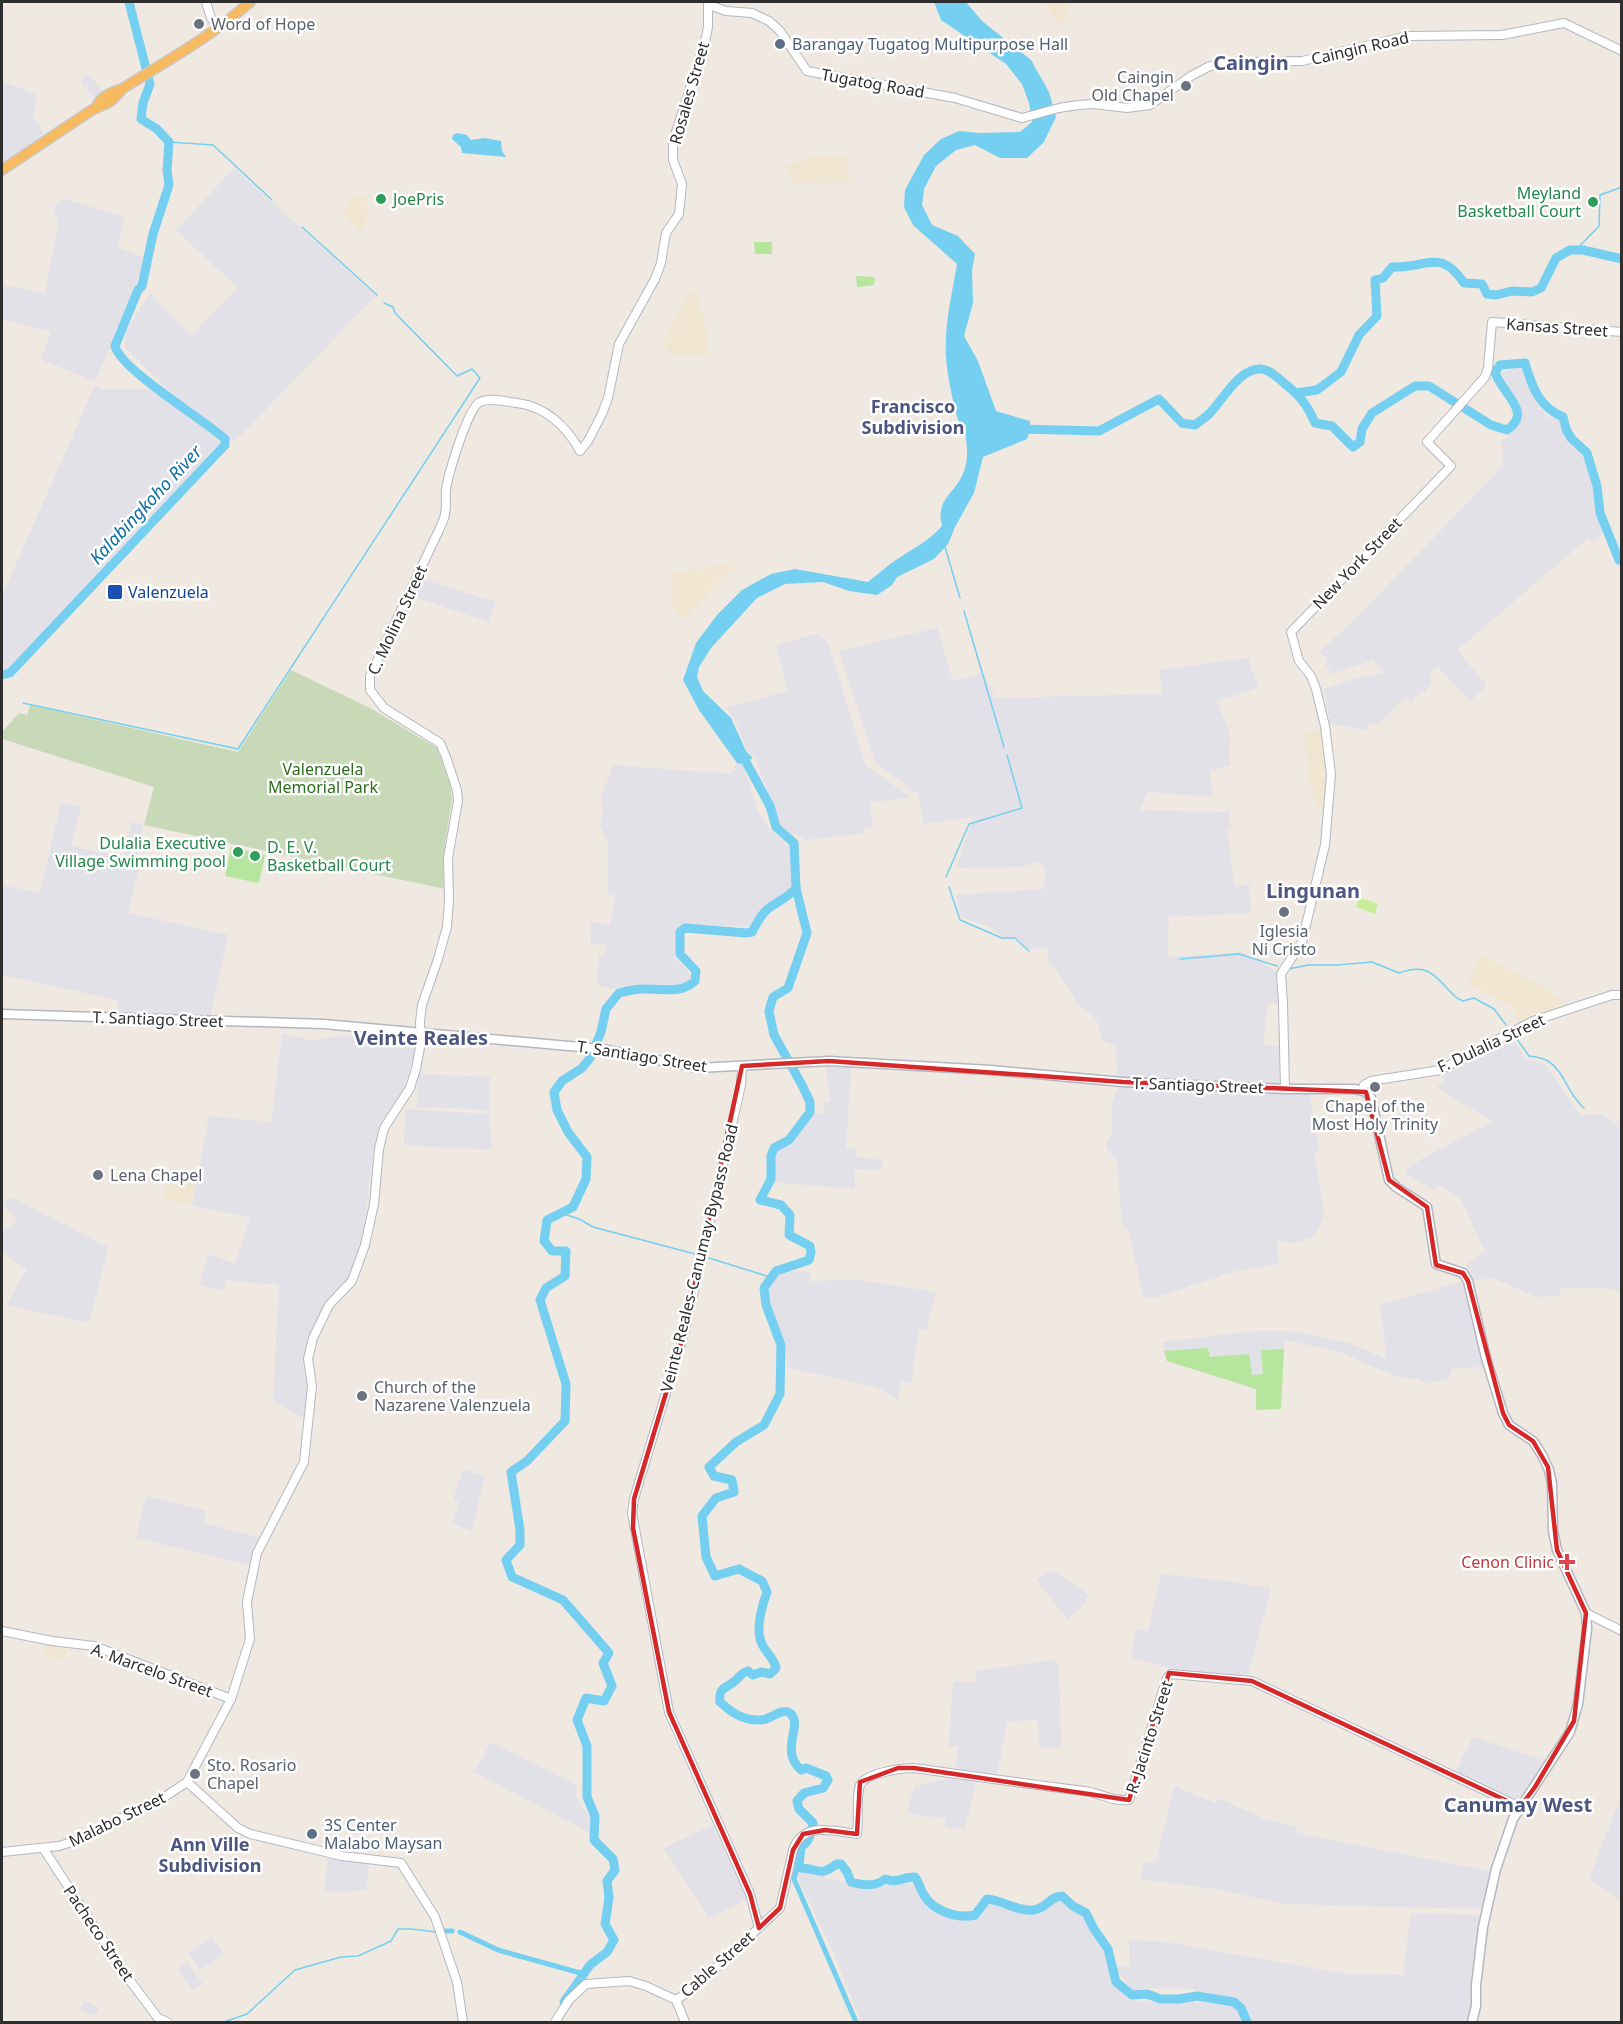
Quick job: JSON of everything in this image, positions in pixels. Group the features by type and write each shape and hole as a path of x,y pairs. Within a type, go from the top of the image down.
{"highway":[{"path":"2,170 96,108 98,102 106,96 185,52 250,2"}],"main road":[{"name":"T. Santiago Street","path":"2,1014 324,1024 589,1047 690,1067 829,1061 991,1070 1123,1082 1362,1090"},
{"path":"1362,1090 1371,1098 1389,1180 1427,1207 1436,1264 1463,1273 1468,1281 1486,1358 1503,1413 1509,1425 1533,1441 1549,1470 1553,1495 1553,1531 1557,1550 1587,1613 1581,1688 1574,1721 1570,1732 1520,1807 1508,1830 1496,1869 1483,1927 1476,1984 1476,2006 1472,2022"}],"street":[{"path":"206,2 211,18 218,28"},
{"name":"Tugatog Road","path":"709,3 726,11 752,13 769,21 780,31 807,71 955,98 1011,116 1027,117"},
{"name":"Rosales Street","path":"580,451 602,414 608,398 619,344 655,279 661,263 666,233 679,214 682,184 672,160 673,141 705,42 709,3"},
{"name":"Caingin Road","path":"1027,117 1059,108 1094,104 1127,108 1150,105 1191,76 1220,63 1302,61 1422,34 1502,35 1564,23 1622,51"},
{"name":"Kansas Street","path":"1451,466 1427,442 1485,377 1488,368 1492,322 1622,332"},
{"name":"C. Molina Street","path":"187,1782 231,1699 250,1639 248,1593 257,1553 304,1462 312,1386 308,1359 313,1338 329,1305 352,1281 362,1257 374,1204 381,1139 384,1128 410,1088 420,1052 422,1005 447,927 448,858 458,801 457,790 440,743 384,708 370,690 370,676 446,514 446,490 450,472 475,406 481,401 489,400 535,406 551,416 570,436 580,451"},
{"name":"New York Street","path":"1285,1089 1281,974 1302,942 1325,845 1331,774 1321,708 1311,676 1299,661 1290,636 1292,629 1451,466"},
{"name":"F. Dulalia Street","path":"1362,1090 1364,1085 1371,1081 1440,1070 1533,1021 1611,995 1622,995"},
{"name":"Veinte Reales-Canumay Bypass Road","path":"742,1066 741,1085 685,1330 634,1499 632,1513 669,1712 750,1894 759,1928"},
{"path":"1587,1613 1622,1631"},
{"name":"A. Marcelo Street","path":"2,1631 94,1646 231,1699"},
{"name":"R. Jacinto Street","path":"759,1928 780,1908 795,1843 807,1832 825,1830 857,1834 862,1782 898,1768 914,1768 1089,1792 1120,1801 1130,1800 1167,1678 1171,1674 1252,1681 1520,1807"},
{"path":"187,1782 238,1828 250,1834 342,1856 401,1863 435,1917 457,1982 463,2022"},
{"name":"Malabo Street","path":"2,1852 59,1846 91,1834 166,1796 187,1782"},
{"name":"Pacheco Street","path":"43,1848 125,1974 158,2018 167,2022"},
{"name":"Cable Street","path":"676,2000 695,1987 759,1928"},
{"path":"555,2022 569,2000 586,1984 629,1981 676,2000 686,2022"}],"highlighted area":[{"path":"829,1061 1123,1082 1366,1092 1389,1180 1427,1207 1436,1265 1463,1273 1468,1281 1503,1413 1509,1425 1533,1441 1548,1467 1557,1550 1586,1613 1574,1721 1535,1787 1520,1807 1252,1681 1169,1673 1129,1800 914,1768 898,1768 860,1782 857,1834 825,1830 803,1834 793,1850 780,1908 759,1928 750,1894 669,1712 633,1528 634,1499 685,1330 742,1066"}],"shaded area":[{"path":"1044,2 1068,2 1071,6 1065,10 1070,18 1058,25"},
{"path":"86,74 92,78 103,93 94,99 81,82"},
{"path":"2,82 37,94 33,117 44,134 2,163"},
{"path":"814,156 846,157 850,182 794,183 785,166"},
{"path":"234,168 376,296 234,442 174,396 125,347 126,331 150,293 192,335 238,288 176,230"},
{"path":"368,197 366,225 360,232 341,213 352,198"},
{"path":"64,199 125,217 117,248 144,257 133,297 95,381 41,360 51,332 2,319 2,285 45,293 58,224 54,208"},
{"path":"689,293 696,293 706,328 709,355 667,354 667,347 660,347"},
{"path":"1523,367 1524,377 1538,405 1548,417 1559,419 1573,449 1578,450 1586,461 1602,533 1594,542 1589,537 1457,650 1487,685 1470,701 1438,667 1430,673 1432,679 1425,693 1422,690 1411,704 1406,696 1379,724 1369,723 1367,730 1330,724 1324,689 1353,679 1383,673 1373,660 1332,674 1325,664 1328,661 1319,652 1354,620 1504,465 1501,440 1508,438 1521,414 1518,404 1503,384 1499,372"},
{"path":"95,385 104,389 153,389 223,440 223,445 9,672 2,673 2,596"},
{"path":"737,562 685,619 672,607 672,573"},
{"path":"420,578 495,602 488,622 412,596"},
{"path":"937,628 953,681 984,673 995,698 1163,694 1159,670 1248,658 1258,688 1217,701 1228,728 1230,765 1210,772 1213,797 1148,792 1139,810 1222,812 1228,809 1231,829 1227,829 1233,876 1236,887 1249,884 1251,913 1169,917 1167,957 1242,952 1277,972 1280,1004 1268,1003 1263,1045 1280,1047 1279,1085 1117,1078 1116,1046 1102,1040 1098,1023 1093,1016 1078,1005 1057,970 1049,964 1047,948 1030,949 1017,938 1005,937 990,927 961,917 956,895 1044,889 1045,868 1037,862 1021,867 956,868 973,817 924,824 918,794 875,763 839,651"},
{"path":"818,633 828,643 866,766 912,798 870,802 873,827 863,828 863,833 806,840 788,832 778,822 755,757 747,750 734,718 725,708 788,691 776,646"},
{"path":"1324,729 1328,773 1323,807 1315,805 1305,752 1304,732"},
{"path":"737,763 743,764 758,811 766,825 790,848 791,885 781,896 765,905 750,927 683,924 679,926 675,959 686,968 692,980 680,985 613,989 597,985 599,954 605,955 606,945 591,944 590,922 610,924 615,896 608,894 608,844 600,826 603,808 601,798 613,765 731,774"},
{"path":"61,802 81,807 71,846 123,857 132,822 144,825 137,854 140,865 128,913 228,935 210,1018 118,1016 118,1000 2,975 2,885 40,893"},
{"path":"1482,954 1543,987 1567,1003 1520,1023 1511,1005 1468,984"},
{"path":"282,1033 310,1040 354,1035 416,1039 404,1088 379,1126 374,1147 363,1232 350,1276 343,1287 327,1301 310,1332 302,1364 307,1382 305,1419 273,1401 279,1285 226,1280 224,1290 200,1285 208,1254 235,1264 250,1218 192,1205 209,1116 271,1122"},
{"path":"1510,1036 1527,1060 1545,1064 1578,1111 1584,1115 1603,1114 1621,1130 1621,1291 1606,1288 1560,1288 1559,1296 1537,1297 1492,1278 1471,1281 1466,1264 1485,1252 1460,1197 1438,1185 1435,1190 1405,1174 1408,1168 1423,1158 1492,1122 1437,1087 1444,1081 1440,1073"},
{"path":"825,1064 851,1065 846,1148 855,1148 856,1157 882,1160 882,1170 855,1169 855,1189 771,1182 773,1154 779,1148 792,1145 812,1113 825,1114 824,1102 829,1102 830,1093"},
{"path":"419,1074 490,1077 489,1110 416,1107"},
{"path":"1120,1085 1310,1094 1319,1151 1314,1152 1325,1215 1314,1237 1295,1243 1277,1240 1279,1264 1236,1271 1154,1298 1143,1297 1129,1231 1122,1224 1117,1162 1105,1146 1112,1134 1112,1101"},
{"path":"405,1109 489,1114 492,1150 404,1145"},
{"path":"169,1175 196,1181 191,1205 164,1199"},
{"path":"11,1197 108,1247 89,1323 6,1305 27,1270 2,1252 2,1233 18,1220 3,1204"},
{"path":"785,1271 810,1272 810,1281 859,1280 936,1292 926,1330 919,1329 911,1383 901,1381 898,1400 877,1387 788,1368 785,1345 769,1301 768,1289 776,1277"},
{"path":"1463,1281 1483,1367 1453,1368 1449,1378 1425,1384 1418,1379 1397,1377 1337,1351 1285,1340 1284,1349 1261,1350 1263,1375 1252,1375 1210,1357 1208,1348 1164,1351 1162,1342 1254,1331 1292,1331 1349,1343 1387,1359 1380,1305"},
{"path":"463,1469 485,1476 472,1531 452,1524 459,1503 453,1500"},
{"path":"146,1496 206,1511 204,1523 261,1538 249,1565 136,1538"},
{"path":"1052,1570 1089,1595 1084,1604 1068,1620 1036,1580"},
{"path":"1161,1574 1271,1588 1248,1676 1203,1674 1172,1669 1131,1657 1136,1629 1148,1631"},
{"path":"45,1644 67,1647 66,1659 44,1656"},
{"path":"1052,1660 1058,1663 1061,1748 1039,1747 1038,1719 1007,1722 997,1776 955,1770 958,1747 949,1746 953,1682 976,1682 976,1671"},
{"path":"1473,1737 1546,1761 1519,1801 1515,1802 1455,1772"},
{"path":"491,1742 577,1785 576,1795 582,1808 592,1817 591,1833 474,1772"},
{"path":"952,1777 977,1780 964,1830 945,1827 946,1819 907,1813 914,1787"},
{"path":"1174,1786 1216,1803 1218,1798 1263,1818 1296,1827 1297,1832 1306,1835 1490,1871 1482,1909 1286,1904 1215,1889 1141,1879 1143,1863 1156,1862"},
{"path":"1621,1796 1621,1900 1589,1879"},
{"path":"712,1825 748,1899 709,1918 664,1848"},
{"path":"327,1859 369,1863 367,1889 342,1893 325,1890"},
{"path":"798,1869 863,1888 914,1883 927,1907 960,1919 974,1920 990,1903 1037,1914 1059,1901 1084,1915 1097,1939 1107,1949 1112,1979 1126,1997 1138,2001 1233,2003 1236,1999 1191,1989 1132,1990 1115,1966 1129,1966 1129,1940 1166,1942 1346,1974 1403,1975 1411,1913 1480,1915 1471,1975 1471,2011 1466,2022 861,2022 834,1953 797,1877"},
{"path":"212,1937 224,1955 200,1970 188,1952"},
{"path":"187,1962 203,1984 192,1991 177,1969"},
{"path":"84,2001 99,2007 95,2016 80,2010"}],"green space":[{"path":"754,242 772,242 772,254 755,254"},
{"path":"856,276 875,277 874,285 857,287"},
{"name":"Valenzuela Memorial Park","path":"291,670 370,708 437,748 450,784 452,799 443,868 445,889 144,825 154,787 2,739 2,732 19,713 27,715 30,705 238,752"},
{"path":"231,847 265,855 259,883 225,876"},
{"path":"1359,897 1378,904 1375,914 1356,907"},
{"path":"1208,1348 1210,1357 1249,1354 1252,1375 1263,1374 1261,1350 1284,1349 1281,1409 1256,1410 1256,1389 1167,1361 1164,1351"}],"water":[{"path":"934,2 966,2 982,21 1031,60 1049,92 1056,117 1044,142 1027,158 1000,158 975,145 956,150 936,166 924,189 922,205 932,225 958,236 975,254 972,270 973,303 964,336 978,361 996,411 1030,421 1030,430 1027,439 983,457 974,493 948,544 934,559 897,577 892,585 877,595 849,591 823,582 785,584 757,598 711,648 699,667 697,677 703,691 731,718 746,751 753,758 743,764 737,763 699,710 683,680 696,643 717,615 742,590 771,574 795,569 868,582 927,540 942,526 941,509 966,466 965,432 961,430 956,412 946,357 947,322 957,264 913,225 904,207 905,190 924,155 941,139 959,131 1020,132 1032,122 1029,103 1022,84 1006,64 941,20"},
{"path":"457,133 467,135 471,140 485,138 501,141 502,151 506,157 462,153 461,147 452,139"}],"waterway":[{"name":"Kalabingkoho River","path":"2,675 10,673 225,445 225,439 132,368 115,346 138,290 142,286 153,234 169,185 167,170 169,142 157,129 141,119 143,103 150,84 129,2"},
{"path":"169,142 213,145 272,200"},
{"path":"1576,250 1599,226 1600,195 1622,187"},
{"path":"302,227 377,295"},
{"path":"1296,393 1317,390 1341,372 1359,335 1377,316 1375,280 1383,278 1392,267 1440,263 1455,272 1464,283 1482,284 1487,294 1496,295 1512,291 1532,292 1541,288 1556,258 1570,250 1583,250 1622,259"},
{"path":"23,703 238,749 480,378 472,369 457,376 395,313 393,307 384,303"},
{"path":"1020,429 1099,431 1159,399 1182,423 1195,425 1210,413 1246,373 1261,369 1273,374 1294,392 1306,405 1315,423 1332,426 1353,447 1360,442 1362,429 1372,413 1415,386 1429,386 1491,425 1507,430 1514,423 1517,409 1495,372 1500,365 1525,363 1542,402 1563,417 1571,438 1587,453 1597,486 1600,513 1619,560 1622,560"},
{"path":"945,547 960,598"},
{"path":"964,611 1004,747"},
{"path":"740,751 770,806 776,827 794,843 796,888 807,933 788,988 773,997 769,1011 774,1035 810,1102 810,1112 789,1140 774,1148 771,1156 771,1179 760,1200 781,1205 790,1215 789,1235 810,1246 811,1252 809,1260 776,1271 764,1288 766,1305 781,1345 780,1394 764,1425 736,1442 709,1467 714,1476 732,1480 734,1492 716,1498 702,1516 706,1557 715,1576 739,1569 762,1581 767,1592 759,1632 764,1647 776,1668 770,1674 761,1672 753,1675 748,1671 742,1673 722,1690 720,1702 734,1713 749,1719 765,1719 780,1712 791,1714 795,1725 791,1747 795,1762 801,1770 806,1768 826,1776 828,1780 823,1788 804,1793 797,1801 799,1809 813,1823 811,1833 801,1847 799,1866 801,1868 823,1871 841,1864 851,1882 864,1884 873,1884 885,1879 894,1881 915,1877 928,1901 939,1909 961,1916 975,1915 987,1899 1033,1910 1062,1896 1073,1906 1086,1913 1108,1949 1116,1982 1132,1995 1147,1994 1161,1999 1197,1996 1234,2002 1241,2008 1247,2022"},
{"path":"946,877 969,824 1022,808 1007,755"},
{"path":"949,887 960,920 1002,938 1015,938 1029,951"},
{"path":"564,2002 590,1965 607,1952 614,1940 605,1924 609,1898 607,1881 615,1870 613,1859 594,1840 595,1816 587,1797 587,1746 577,1720 586,1698 604,1701 612,1686 603,1663 609,1653 563,1600 512,1577 506,1560 520,1545 520,1530 511,1472 527,1461 565,1421 566,1384 540,1300 546,1288 565,1276 566,1251 552,1251 544,1241 547,1220 573,1207 586,1179 587,1157 568,1132 557,1110 554,1092 562,1081 582,1068 590,1058 601,1032 606,1009 619,993 640,989 671,990 683,988 695,981 696,971 680,954 680,932 685,928 752,932 766,910 796,888"},
{"path":"1180,959 1239,954 1277,966"},
{"path":"1289,969 1308,965 1372,962 1399,973 1419,969 1432,974 1457,998 1463,1001 1474,998 1494,1009 1506,1025"},
{"path":"1514,1035 1529,1056 1544,1059 1559,1071 1574,1097 1584,1108"},
{"path":"561,1213 593,1227 695,1254"},
{"path":"709,1258 770,1277"},
{"path":"799,1860 794,1879 856,2022"},
{"path":"224,2022 247,2014 295,1970 341,1957 358,1956 391,1941 398,1929 436,1932"},
{"path":"444,1931 452,1931"},
{"path":"460,1932 498,1950 584,1974"}],"place":[{"name":"Word of Hope","path":"199,24"},
{"name":"Barangay Tugatog Multipurpose Hall","path":"780,44"},
{"name":"Caingin Old Chapel","path":"1186,86"},
{"name":"JoePris","path":"381,199"},
{"name":"Meyland Basketball Court","path":"1593,202"},
{"name":"Valenzuela","path":"115,592"},
{"name":"Dulalia Executive Village Swimming pool","path":"238,852"},
{"name":"D. E. V. Basketball Court","path":"255,856"},
{"name":"Iglesia Ni Cristo","path":"1284,912"},
{"name":"Chapel of the Most Holy Trinity","path":"1375,1087"},
{"name":"Lena Chapel","path":"98,1175"},
{"name":"Church of the Nazarene Valenzuela","path":"362,1396"},
{"name":"Cenon Clinic","path":"1567,1562"},
{"name":"Sto. Rosario Chapel","path":"195,1774"},
{"name":"3S Center Malabo Maysan","path":"312,1834"}],"district":[{"name":"Caingin","path":"1251,63"},
{"name":"Francisco Subdivision","path":"913,417"},
{"name":"Lingunan","path":"1313,891"},
{"name":"Veinte Reales","path":"421,1038"},
{"name":"Canumay West","path":"1518,1805"},
{"name":"Ann Ville Subdivision","path":"210,1855"}]}
